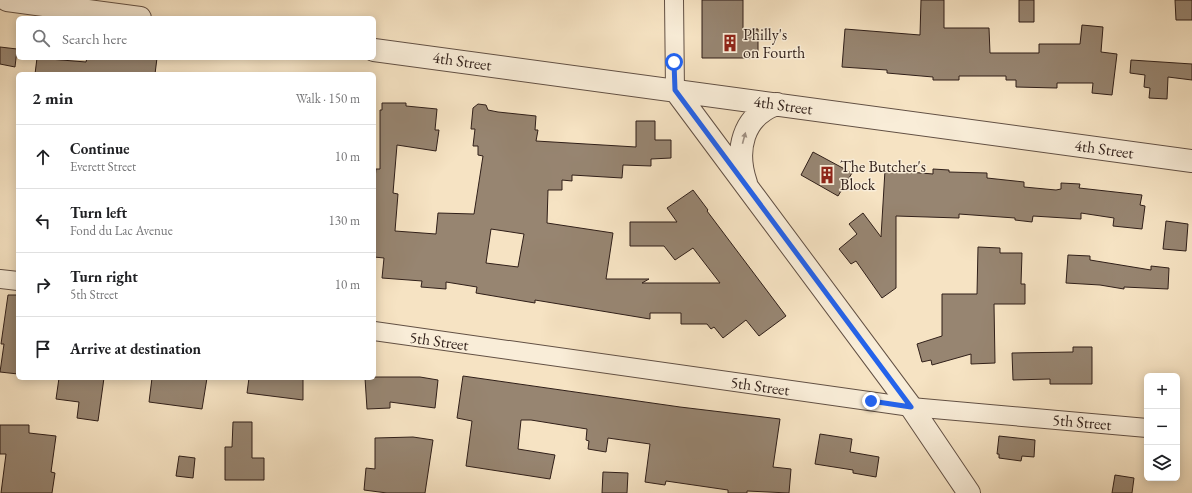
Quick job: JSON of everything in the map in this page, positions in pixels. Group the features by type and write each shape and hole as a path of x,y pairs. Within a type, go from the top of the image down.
{"street":[{"path":"7,0 125,16"},
{"path":"674,0 675,90 911,407 969,493"},
{"name":"4th Street","path":"376,50 1192,161"},
{"path":"749,190 742,171 741,160 744,138 754,118 760,111 777,104"},
{"path":"0,279 16,281"},
{"name":"5th Street","path":"376,331 911,407 1144,428"}],"building":[{"name":"Philly's on Fourth","path":"702,0 743,0 743,29 758,29 758,58 702,58"},
{"path":"921,0 944,0 944,28 989,28 990,53 1039,53 1039,44 1080,44 1082,25 1103,27 1101,52 1117,54 1112,95 1092,93 1093,83 1057,83 1057,88 1016,87 1016,80 1006,80 1006,76 959,76 959,80 933,80 933,77 887,73 887,70 842,67 845,29 920,35"},
{"path":"1019,0 1034,0 1034,22 1019,22"},
{"path":"1175,0 1192,0 1192,20 1176,20"},
{"path":"0,47 16,49 15,67 0,64"},
{"path":"37,60 86,62 86,60 157,60 155,72 35,72"},
{"path":"1131,60 1192,64 1192,80 1168,77 1167,99 1149,98 1150,88 1144,87 1145,75 1130,73"},
{"path":"382,103 406,103 406,106 437,109 435,130 439,130 436,151 397,145 393,193 398,194 395,231 436,234 438,213 474,214 483,156 478,155 478,146 473,146 475,129 471,129 473,108 478,104 486,105 488,110 536,116 535,130 538,130 536,141 636,147 636,121 655,121 655,140 671,140 671,158 651,159 651,166 623,165 622,178 572,175 572,181 562,180 562,190 548,190 547,223 613,233 606,279 649,279 642,283 720,283 693,248 675,260 664,246 630,246 630,222 677,222 667,208 693,190 708,210 707,211 786,316 759,336 746,320 723,338 714,327 711,329 707,324 681,324 681,313 650,313 650,319 535,300 535,303 476,293 477,287 446,282 446,289 421,287 422,281 382,278 384,258 376,257 376,169 380,169 380,110 382,110","holes":["491,229 524,234 518,267 486,263"]},
{"name":"The Butcher's Block","path":"813,152 852,173 838,196 801,175"},
{"path":"933,169 949,170 949,172 987,173 987,178 1024,182 1024,187 1056,190 1061,189 1061,183 1080,184 1079,188 1142,195 1140,205 1145,206 1142,229 1113,226 1114,218 1081,213 1081,219 1033,216 1032,222 1015,220 1015,218 959,214 959,218 896,216 896,288 882,298 856,261 851,264 839,249 857,234 849,224 863,213 881,237 885,170 933,174"},
{"path":"1166,221 1188,224 1186,251 1163,249"},
{"path":"978,247 1000,248 1000,253 1022,253 1021,284 1025,284 1025,304 994,304 995,363 971,364 971,354 932,365 931,360 922,362 917,344 942,336 942,294 977,294"},
{"path":"1068,255 1090,256 1090,260 1151,270 1151,266 1169,268 1168,289 1124,287 1124,289 1100,285 1066,283"},
{"path":"8,295 16,295 16,374 0,372 4,344 1,344"},
{"path":"1073,347 1092,347 1092,384 1050,384 1050,379 1013,380 1012,353 1073,352"},
{"path":"463,376 680,407 780,419 773,467 791,469 789,493 747,491 747,493 728,493 728,490 666,481 665,485 645,482 650,444 608,438 606,452 588,449 589,441 586,440 587,429 531,420 521,420 518,449 555,455 550,479 466,466 472,421 457,418"},
{"path":"376,377 420,377 438,380 435,408 390,402 390,408 367,409 365,380 376,380"},
{"path":"59,380 104,380 98,421 77,418 79,402 56,399"},
{"path":"152,380 207,380 202,409 149,402"},
{"path":"249,380 303,380 303,400 247,393"},
{"path":"233,422 252,422 252,458 264,458 264,480 225,480 225,447 232,447"},
{"path":"0,425 29,425 29,433 56,436 51,472 55,473 52,493 1,493 6,454 0,454"},
{"path":"820,434 852,439 850,452 879,457 876,477 853,473 853,470 815,464"},
{"path":"999,436 1035,440 1034,457 1022,456 1021,461 999,458 999,454 997,454"},
{"path":"413,437 433,440 425,493 387,493 364,490 366,468 375,469 375,438"},
{"path":"179,456 195,458 193,478 176,476"},
{"path":"603,472 628,473 627,493 602,493"},
{"path":"1115,475 1134,478 1132,493 1112,493"}],"place":[{"name":"Philly's on Fourth","path":"730,43"},
{"name":"The Butcher's Block","path":"827,175"}],"route":[{"path":"674,62 675,90 911,407 871,401"}]}
